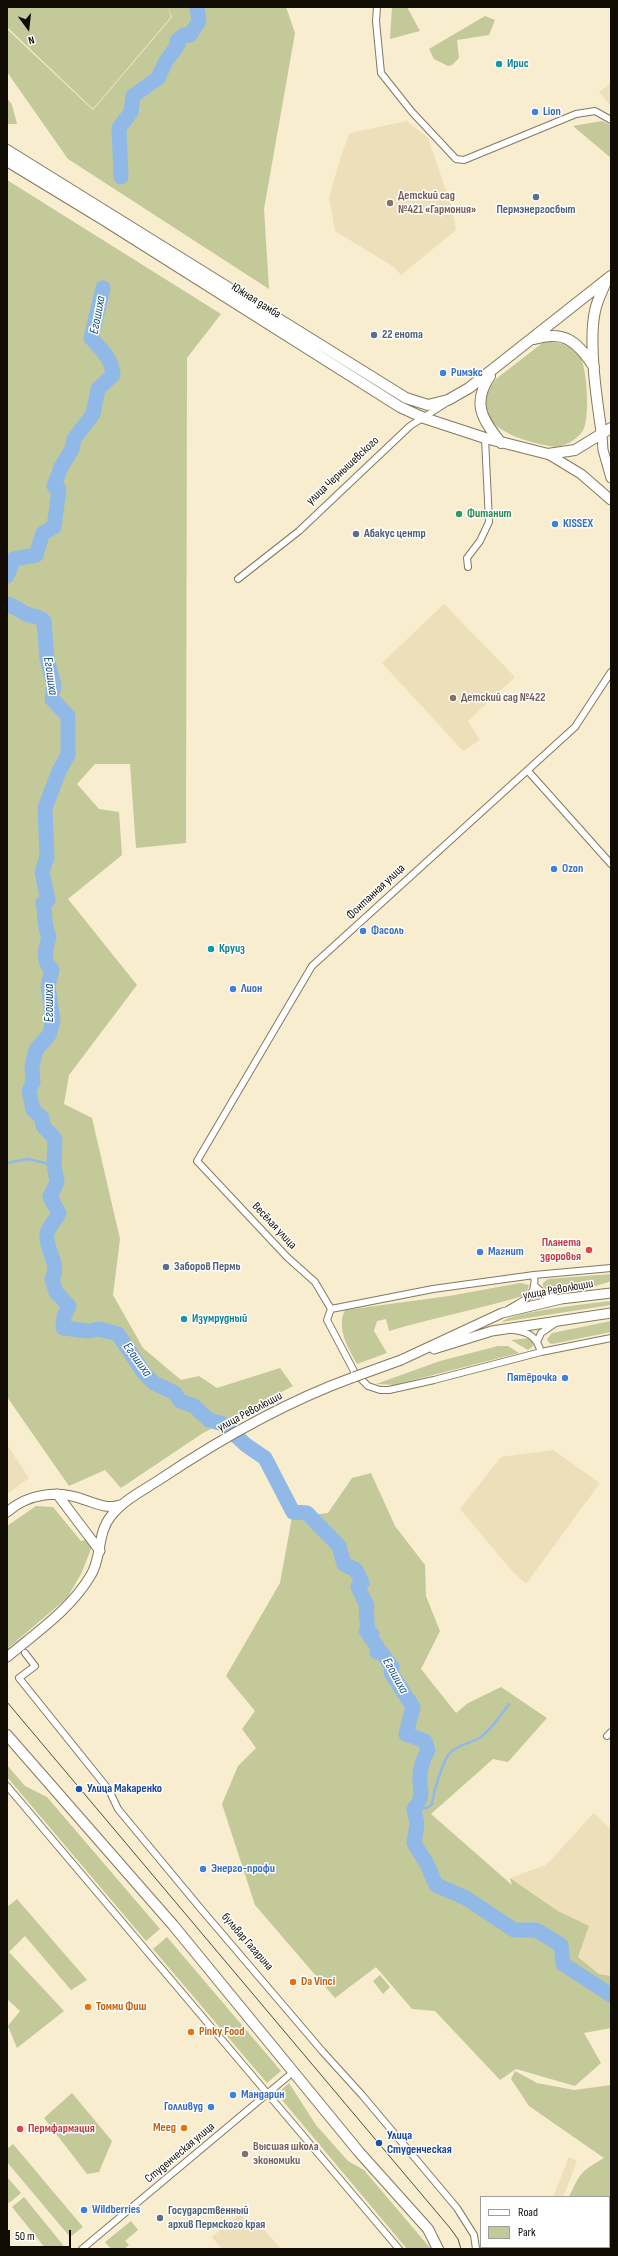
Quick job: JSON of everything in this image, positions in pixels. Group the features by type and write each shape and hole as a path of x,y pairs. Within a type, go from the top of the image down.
{"main road":[{"name":"Южная дамба","path":"7,150 406,398"},
{"name":"Южная дамба","path":"7,161 104,220 400,407 424,418 501,442"},
{"name":"улица Чернышевского","path":"406,398 428,405 448,400 469,388 609,278"},
{"name":"улица Чернышевского","path":"594,368 593,323 595,310 609,278"},
{"path":"529,341 548,335 562,337 575,343 594,368 603,450 611,478"},
{"path":"495,368 483,386 479,406 486,423 501,442 548,454 581,474 611,500"},
{"path":"548,454 575,450 602,435 611,428"},
{"name":"улица Революции","path":"401,1360 502,1313 561,1300 611,1293"},
{"name":"улица Революции","path":"7,1512 23,1501 38,1496 57,1494 71,1495 101,1507 111,1508 120,1505 241,1429 334,1384 401,1360 506,1329 611,1313"},
{"path":"57,1494 100,1551"},
{"name":"улица Революции","path":"7,1657 71,1603 92,1574 100,1551 104,1528 120,1505"},
{"path":"7,1735 173,1926 292,2073 359,2152 428,2229 438,2249"}],"street":[{"path":"377,7 376,21 381,73 412,112 456,159 464,160 576,114 595,111 611,120"},
{"name":"улица Чернышевского","path":"238,579 299,531 410,426 469,388"},
{"path":"468,567 467,558 480,542 489,522 485,438"},
{"name":"Фонтанная улица","path":"197,1161 312,966 575,727 611,672"},
{"path":"528,771 611,864"},
{"name":"Весёлая улица","path":"197,1161 287,1257 315,1282 331,1309"},
{"name":"улица Революции","path":"331,1309 433,1290 534,1275 611,1268"},
{"path":"534,1275 536,1287 545,1295 561,1300"},
{"path":"502,1313 525,1300 536,1287"},
{"path":"331,1309 327,1320 355,1373 368,1386 380,1390 389,1390 434,1380 541,1352 611,1338"},
{"path":"538,1340 541,1333 550,1326 567,1319"},
{"path":"506,1329 522,1331 534,1336 538,1340 541,1352"},
{"name":"бульвар Гагарина","path":"25,1653 35,1666 19,1678 109,1790 118,1809 200,1909 323,2052 362,2094 457,2208 474,2235 476,2249"},
{"path":"7,1786 399,2249"},
{"name":"Студенческая улица","path":"82,2249 292,2073"}],"shaded area":[{"path":"611,83 611,106 599,92"},
{"name":"Детский сад №421 «Гармония»","path":"407,121 428,138 452,208 456,230 401,275 394,267 335,231 329,197 343,150 350,133"},
{"name":"Детский сад №422","path":"444,604 515,677 468,721 480,740 463,751 382,663"},
{"path":"7,1445 29,1478 7,1494"},
{"path":"553,1450 600,1483 526,1584 512,1571 460,1509 501,1457"},
{"path":"594,1813 611,1830 611,1976 599,1974 578,1957 588,1926 558,1911 510,1878 546,1865"},
{"path":"569,2157 577,2161 563,2196 553,2196"},
{"path":"240,2214 249,2224 255,2219 281,2249 220,2249 221,2248 212,2237"}],"green space":[{"path":"7,7 168,7 171,17 93,109 7,27"},
{"path":"168,7 286,7 295,33 264,209 269,289 68,159 7,72 7,29 93,110 172,17"},
{"path":"392,7 407,7 420,31 390,39"},
{"path":"485,16 495,20 489,35 457,40 459,58 452,65 448,66 434,59 429,49"},
{"path":"7,98 12,105 17,124 7,124"},
{"path":"602,121 611,125 611,158 573,126"},
{"path":"7,180 221,314 187,358 186,843 136,848 130,764 95,764 77,784 99,809 119,812 122,855 68,899 137,985 69,1075 64,1104 92,1118 120,1239 113,1295 143,1348 181,1380 199,1376 217,1388 280,1368 293,1386 203,1433 121,1488 105,1470 69,1486 7,1397"},
{"path":"545,341 564,344 576,351 582,360 586,381 587,405 585,426 582,432 573,440 567,444 556,447 527,441 512,435 500,428 490,419 486,408 487,395 496,379"},
{"path":"611,1274 611,1281 597,1286 565,1291 547,1290 543,1287 543,1283 548,1279"},
{"path":"520,1283 529,1285 526,1295 492,1305 423,1321 389,1331 386,1319 377,1321 374,1331 387,1353 357,1364 344,1338 342,1324 345,1310 449,1296"},
{"path":"611,1301 611,1305 502,1322 509,1318 536,1311"},
{"path":"611,1321 611,1332 552,1344 549,1343 547,1339 552,1333"},
{"path":"530,1338 533,1346 528,1350 511,1340"},
{"path":"498,1346 508,1346 519,1353 394,1385 376,1384 440,1361"},
{"path":"371,1473 395,1526 425,1565 426,1596 440,1631 421,1669 456,1713 468,1703 501,1687 547,1718 508,1762 493,1759 431,1814 512,1885 510,1878 558,1911 589,1926 578,1957 599,1974 611,1976 611,2028 584,2033 601,2063 575,2086 516,2069 500,2080 435,2011 412,2009 376,1967 335,1998 255,1905 222,1804 238,1766 256,1748 242,1729 255,1711 226,1676 280,1583 292,1517 328,1513 352,1478"},
{"path":"36,1506 53,1507 81,1541 85,1540 92,1547 81,1574 67,1598 7,1649 7,1526"},
{"path":"7,1765 25,1786 47,1797 160,1929 146,1941 7,1777"},
{"path":"17,1899 87,1980 71,1990 25,1936 9,1952 64,2011 17,2048 8,2026 20,2011 7,1999 7,1907"},
{"path":"167,1937 281,2071 267,2083 153,1949"},
{"path":"380,1975 390,1987 383,1994 373,1981"},
{"path":"515,2071 537,2083 574,2090 611,2085 611,2249 584,2248 610,2248 610,2196 569,2196 582,2173 590,2166 604,2158 529,2106 511,2079"},
{"path":"289,2083 316,2125 348,2161 364,2170 431,2249 407,2249 277,2094"},
{"path":"72,2093 112,2141 99,2172 87,2174 44,2118"},
{"path":"13,2144 83,2227 70,2237 7,2162 7,2149"},
{"path":"7,2177 21,2193 9,2203 7,2201"},
{"path":"24,2197 63,2245 58,2249 46,2249 12,2207"},
{"path":"131,2221 138,2230 125,2241 129,2245 124,2249 111,2249 105,2242"}],"waterway":[{"name":"Егошиха","path":"121,177 119,128 131,112 133,96 158,78 166,61 178,45 177,41 184,35 190,35 199,21 197,7"},
{"name":"Егошиха","path":"7,576 14,559 36,555 43,533 54,527 59,489 54,486 61,467 72,449 74,439 93,414 98,389 113,375 111,364 103,351 91,338 103,288"},
{"name":"Егошиха","path":"7,604 44,621 47,659 54,685 52,699 68,716 68,755 59,771 45,808 47,857 42,872 48,900 43,903 46,928 49,937 45,955 52,970 48,986 53,1021 49,1035 36,1050 32,1066 33,1082 29,1091 33,1110 42,1118 43,1126 55,1139 54,1165 57,1182 50,1197 59,1213 50,1226 47,1234 47,1240 54,1262 55,1268 52,1279 56,1292 69,1306 64,1316 63,1328 89,1331 99,1329 118,1334 144,1373 154,1383 175,1393 180,1401 194,1406 209,1420 223,1424 246,1445 265,1458 293,1512 307,1513 339,1546 344,1564 356,1570 362,1583 358,1587 367,1606 366,1631 372,1634 370,1637 377,1646 377,1652 382,1653 392,1667 391,1673 413,1707 406,1734 425,1741 428,1750 423,1760 421,1770 421,1796 414,1809 417,1824 414,1843 427,1864 436,1885 466,1898 514,1930 536,1930 561,1945 563,1964 611,1995"},
{"path":"7,1163 28,1159 54,1165"},
{"path":"414,1809 427,1808 432,1804 436,1785 445,1762 451,1752 454,1749 481,1737 496,1722 509,1704"}],"tram line":[{"path":"7,1702 450,2228 458,2239 461,2249"}],"place":[{"name":"Ирис","path":"499,64"},
{"name":"Lion","path":"535,112"},
{"name":"Пермэнергосбыт","path":"536,197"},
{"name":"Детский сад №421 «Гармония»","path":"390,203"},
{"name":"22 енота","path":"374,335"},
{"name":"Римэкс","path":"443,373"},
{"name":"Фитанит","path":"459,514"},
{"name":"KISSEX","path":"555,524"},
{"name":"Абакус центр","path":"356,534"},
{"name":"Детский сад №422","path":"453,698"},
{"name":"Ozon","path":"554,869"},
{"name":"Фасоль","path":"363,931"},
{"name":"Круиз","path":"211,949"},
{"name":"Лион","path":"233,989"},
{"name":"Планета здоровья","path":"589,1250"},
{"name":"Магнит","path":"480,1252"},
{"name":"Заборов Пермь","path":"166,1267"},
{"name":"Изумрудный","path":"184,1319"},
{"name":"Пятёрочка","path":"565,1378"},
{"name":"Улица Макаренко","path":"79,1789"},
{"name":"Энерго-профи","path":"203,1869"},
{"name":"Da Vinci","path":"293,1982"},
{"name":"Томми Фиш","path":"88,2007"},
{"name":"Pinky Food","path":"191,2032"},
{"name":"Мандарин","path":"233,2095"},
{"name":"Голливуд","path":"211,2107"},
{"name":"Меед","path":"184,2128"},
{"name":"Пермфармация","path":"20,2129"},
{"name":"Улица Студенческая","path":"379,2143"},
{"name":"Высшая школа экономики","path":"245,2154"},
{"name":"Wildberries","path":"84,2210"},
{"name":"Государственный архив Пермского края","path":"160,2218"}]}
